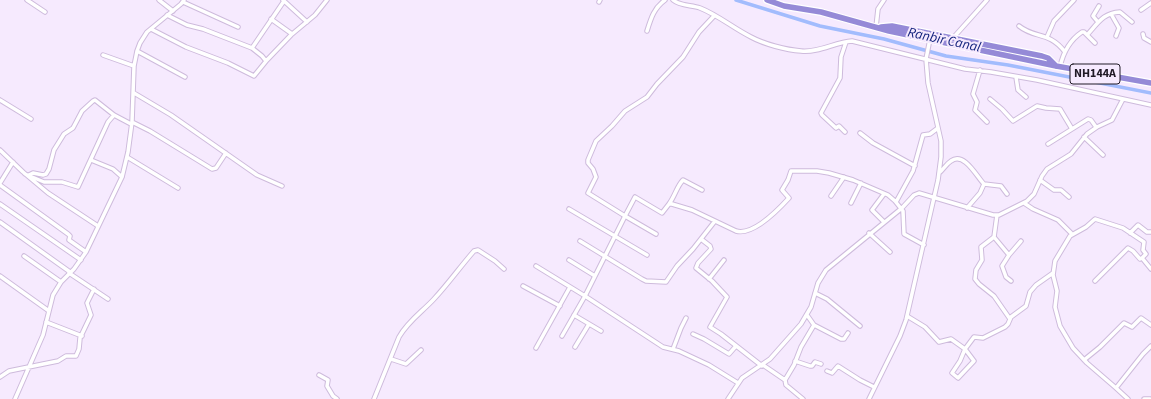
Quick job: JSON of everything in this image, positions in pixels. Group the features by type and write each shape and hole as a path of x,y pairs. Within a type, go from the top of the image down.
{"highway":[{"name":"NH144A","path":"767,0 784,6 821,12 930,39 1148,83"},
{"name":"NH144A","path":"877,27 892,26 1042,56 1048,58 1058,66"}],"street":[{"path":"27,0 45,12"},
{"path":"159,0 172,11"},
{"path":"252,48 283,0 307,22"},
{"path":"151,29 186,47 256,76 266,61 292,34 315,15 327,0"},
{"path":"647,31 658,5 666,0 674,1 700,8 751,37 802,51 828,48 852,41 965,68 1151,105"},
{"path":"877,27 878,9 884,0"},
{"path":"953,38 987,0"},
{"path":"15,399 43,335 53,295 61,282 81,260 86,252 122,177 127,157 131,123 134,93 134,66 140,43 147,32 183,1 238,27"},
{"path":"1047,37 1054,21 1072,1"},
{"path":"1141,10 1151,3"},
{"path":"1098,22 1092,16 1099,6"},
{"path":"1087,35 1103,17 1111,14 1120,12 1132,22"},
{"path":"1111,14 1119,28 1116,36"},
{"path":"167,15 187,25 203,29 252,48 266,61"},
{"path":"656,234 588,193 596,177 593,169 588,163 588,160 592,146 596,141 625,111 647,97 656,84 683,57 699,32 714,16"},
{"path":"271,19 292,34"},
{"path":"1019,26 1030,33 1047,37 1059,45 1065,52"},
{"path":"1058,66 1065,52 1079,33 1083,31 1095,43"},
{"path":"1143,34 1144,38 1151,42"},
{"path":"869,399 900,336 907,316 939,172 942,150 928,83 926,59 930,39"},
{"path":"845,132 839,126 836,128 822,116 821,113 840,78 841,57 846,42"},
{"path":"137,51 185,77"},
{"path":"103,55 134,66"},
{"path":"980,70 973,94 977,102 975,110 987,122"},
{"path":"1016,77 1018,90 1026,97"},
{"path":"134,93 171,115 257,175 282,186"},
{"path":"990,99 1013,121 1037,106 1060,109 1072,129"},
{"path":"728,399 738,383 770,359 807,315 818,282 826,270 902,208 916,193 997,215 1024,203 1034,194 1047,169 1074,152 1084,136 1096,127 1112,120 1123,99"},
{"path":"0,100 31,119"},
{"path":"27,175 36,173 43,175 47,173 54,150 64,134 73,128 82,111 95,100 114,115 150,131 212,169 216,168 226,153"},
{"path":"27,175 44,182 62,182 77,188 108,122 114,115"},
{"path":"1048,144 1089,119 1096,127"},
{"path":"896,202 915,166 923,135 930,134 938,128"},
{"path":"860,133 873,143 915,166"},
{"path":"1084,136 1103,155"},
{"path":"0,150 48,193 98,226"},
{"path":"127,157 178,188"},
{"path":"939,172 951,161 957,159 966,163 984,184 1001,186 1007,194"},
{"path":"91,160 116,171 122,177"},
{"path":"13,162 0,184 68,234 70,236 69,240 86,252"},
{"path":"669,204 692,210 740,232 746,231 774,213 789,198 782,190 792,171 817,171 844,177 884,194 896,202 902,208 904,213 903,234 924,245"},
{"path":"832,196 844,177"},
{"path":"562,336 585,296 635,197 662,213 675,195 678,186 683,180 702,190"},
{"path":"1040,180 1054,190 1061,190 1070,197"},
{"path":"851,203 861,184"},
{"path":"967,208 980,193 984,184"},
{"path":"884,194 872,210 884,222"},
{"path":"1024,203 1033,209 1058,220 1072,234"},
{"path":"0,204 81,260"},
{"path":"569,209 647,255"},
{"path":"997,215 994,237 982,247 982,260 976,270 975,279 994,296 1010,319"},
{"path":"1128,399 1072,348 1060,326 1055,307 1057,291 1053,273 1055,261 1072,234 1086,227 1095,219 1116,225 1144,243 1143,250 1146,254 1142,258"},
{"path":"580,241 646,281 666,282 677,266 715,221"},
{"path":"0,222 108,299"},
{"path":"1130,233 1138,224 1148,232 1151,232"},
{"path":"870,234 890,252"},
{"path":"994,237 1009,255"},
{"path":"701,239 710,246 711,249 698,263 696,268 727,297 710,327 762,366 785,380"},
{"path":"1011,281 1006,277 1002,266 1021,241"},
{"path":"1095,281 1128,248 1130,248 1140,259 1142,258 1151,269"},
{"path":"374,399 382,377 391,359 398,337 403,329 434,298 474,251 478,250 504,269"},
{"path":"24,256 61,282"},
{"path":"569,260 595,276"},
{"path":"709,279 724,260"},
{"path":"536,266 585,296 662,347 673,349 715,368 738,383"},
{"path":"907,316 925,327 939,342 952,339 965,349 974,361 958,378 952,373 960,361 965,349 974,338 983,338 996,333 1005,327 1010,319 1026,306 1030,292 1036,285 1053,273"},
{"path":"0,276 49,311"},
{"path":"523,286 560,306"},
{"path":"536,348 570,287"},
{"path":"0,377 2,372 58,361 66,356 76,356 82,336 91,315 87,303 94,289"},
{"path":"815,293 827,299 860,326"},
{"path":"574,315 601,331"},
{"path":"807,315 814,325 842,339 844,339 848,333"},
{"path":"673,349 686,318"},
{"path":"1084,360 1100,347 1124,323 1132,327 1141,318 1151,325"},
{"path":"46,322 82,336"},
{"path":"575,347 589,324"},
{"path":"803,399 784,382 795,361 800,347 814,325"},
{"path":"693,334 704,338 729,354 736,346"},
{"path":"1116,388 1151,346"},
{"path":"391,359 406,364 421,350"},
{"path":"795,361 811,367 815,362 822,364"},
{"path":"827,371 832,373 838,366 874,387"},
{"path":"318,375 328,380 327,386 333,396 337,399"},
{"path":"1144,399 1150,399"}],"waterway":[{"name":"Ranbir Canal","path":"736,0 820,26 884,39 946,56 1008,65 1151,93"}]}
